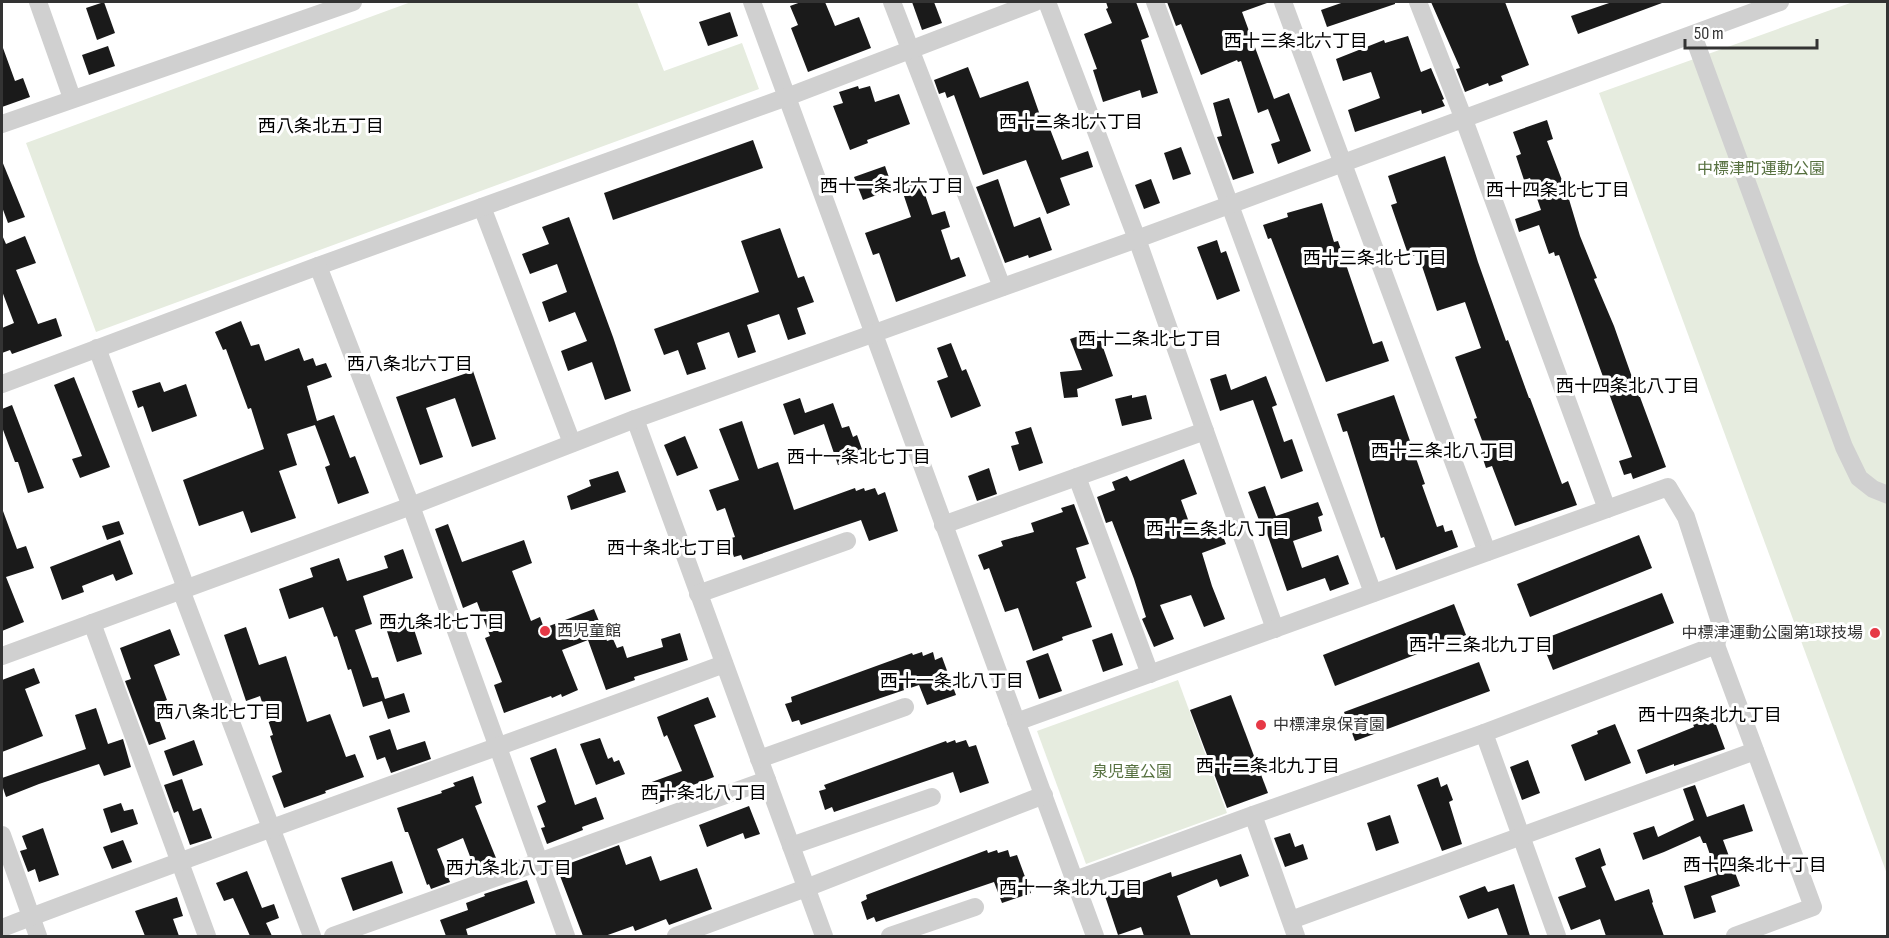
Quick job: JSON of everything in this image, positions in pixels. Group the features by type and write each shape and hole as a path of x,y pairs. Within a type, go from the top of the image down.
{"street":[{"path":"38,2 72,98"},
{"path":"2,124 353,2"},
{"path":"752,2 1095,936"},
{"path":"892,2 1002,287"},
{"path":"2,384 318,266 787,97 1035,2"},
{"path":"1047,2 1137,238 1275,629"},
{"path":"1155,2 1373,593"},
{"path":"1283,2 1487,552"},
{"path":"1418,2 1463,117 1607,509"},
{"path":"2,656 411,506 635,419 1780,2"},
{"path":"1693,35 1844,447 1858,478 1873,489 1887,495"},
{"path":"482,207 572,443"},
{"path":"318,266 411,506 566,936"},
{"path":"97,348 183,589 312,936"},
{"path":"635,419 824,936"},
{"path":"943,525 1205,431"},
{"path":"1077,477 1150,674"},
{"path":"1016,722 1668,487 1686,517 1721,625 1716,645 1813,908 1762,932 1735,936"},
{"path":"698,594 847,541"},
{"path":"92,623 207,936"},
{"path":"1075,880 1484,733 1716,645"},
{"path":"2,928 724,664"},
{"path":"759,759 905,707"},
{"path":"1484,733 1557,936"},
{"path":"1253,815 1293,928 1521,835 1755,751"},
{"path":"333,936 766,780"},
{"path":"676,936 724,928 807,888 1044,795"},
{"path":"791,846 932,797"},
{"path":"2,835 38,936"},
{"path":"890,936 975,907"}],"green space":[{"path":"411,2 637,2 664,71 742,43 759,89 96,332 26,143"},
{"name":"中標津町運動公園","path":"1853,2 1887,2 1887,874 1599,93"},
{"name":"泉児童公園","path":"1178,680 1227,813 1086,864 1037,731"}],"building":[{"path":"104,2 115,33 97,40 86,8"},
{"path":"801,2 825,2 835,26 859,17 871,48 808,72 791,28 798,25 790,6"},
{"path":"912,2 934,2 942,23 922,30"},
{"path":"1106,2 1136,2 1149,37 1141,40 1158,93 1142,98 1140,90 1103,102 1093,70 1097,69 1084,34 1112,23 1106,9 1108,8"},
{"path":"1167,2 1267,2 1242,12 1274,99 1289,93 1311,151 1278,164 1271,144 1280,141 1268,109 1258,113 1241,61 1237,60 1201,75 1181,24 1176,26"},
{"path":"1344,2 1395,2 1395,4 1327,27 1321,10"},
{"path":"1431,2 1505,2 1529,65 1501,76 1503,81 1489,86 1488,83 1465,92 1456,69 1460,68"},
{"path":"1612,2 1662,3 1578,34 1571,16"},
{"path":"730,12 738,36 708,46 699,22"},
{"path":"1408,36 1421,72 1431,68 1445,106 1422,114 1421,110 1355,132 1348,110 1380,98 1371,72 1343,81 1336,59 1384,40 1385,43"},
{"path":"108,46 115,66 89,75 82,55"},
{"path":"2,49 15,81 23,78 30,97 2,107"},
{"path":"968,67 980,98 1028,81 1041,118 1045,116 1062,160 1088,151 1093,167 1060,178 1070,205 1047,214 1026,160 983,175 954,95 947,98 945,92 939,94 934,80"},
{"path":"858,86 859,89 870,86 875,102 899,94 910,124 867,140 868,143 850,150 833,106 843,103 839,92"},
{"path":"1229,98 1254,173 1233,180 1217,137 1222,136 1213,103"},
{"path":"1547,120 1553,139 1547,141 1597,278 1594,279 1614,326 1666,467 1633,479 1631,473 1624,475 1619,461 1632,457 1559,255 1555,256 1554,252 1549,254 1539,225 1519,232 1515,219 1541,210 1530,178 1524,180 1516,156 1521,154 1513,132"},
{"path":"753,140 763,168 613,220 604,193"},
{"path":"1181,147 1191,174 1173,180 1164,153"},
{"path":"1445,156 1478,262 1506,341 1508,340 1562,484 1568,481 1577,505 1515,526 1492,466 1486,468 1481,453 1486,451 1474,419 1477,418 1455,357 1481,348 1465,302 1437,311 1418,254 1409,257 1391,205 1397,203 1388,176"},
{"path":"2,161 25,217 8,223 2,207"},
{"path":"885,166 893,189 863,200 854,177"},
{"path":"998,179 1014,227 1040,217 1052,250 1005,263 976,187"},
{"path":"1151,179 1160,203 1144,209 1135,185"},
{"path":"920,180 932,215 945,211 950,227 941,230 951,260 959,257 966,276 896,302 879,253 873,255 865,233 911,217 901,187"},
{"path":"1322,203 1334,242 1338,241 1373,344 1382,341 1389,361 1326,382 1271,238 1268,239 1263,225 1288,217 1287,213"},
{"path":"569,217 631,391 605,400 592,362 568,371 561,351 587,341 575,312 549,322 542,302 567,292 557,264 530,274 522,254 549,244 542,227"},
{"path":"780,228 798,278 804,276 814,302 797,308 806,334 788,340 779,314 747,325 756,352 738,358 729,332 697,343 706,369 687,375 678,350 664,355 654,329 759,292 741,241"},
{"path":"2,235 6,244 25,236 36,263 16,270 38,324 56,318 62,336 12,354 10,350 2,353 2,328 14,323 2,291"},
{"path":"1217,240 1221,253 1226,251 1240,291 1217,300 1197,247"},
{"path":"241,321 251,346 259,344 265,361 299,348 304,361 313,358 316,366 326,363 332,377 307,386 317,421 334,415 350,458 355,456 369,493 338,504 325,467 330,465 315,425 287,434 297,465 279,471 296,518 251,533 243,511 199,526 183,480 264,449 251,408 248,409 226,349 223,350 215,332"},
{"path":"1097,330 1113,376 1077,389 1078,397 1064,398 1060,372 1082,370 1070,339"},
{"path":"951,343 962,371 966,369 981,406 951,418 937,381 948,377 937,348"},
{"path":"473,371 496,439 472,447 455,398 426,408 443,457 420,465 396,397"},
{"path":"1226,374 1231,390 1266,376 1277,405 1272,407 1284,442 1292,439 1303,471 1281,479 1253,400 1220,411 1210,379"},
{"path":"74,377 110,467 80,478 72,459 82,456 54,385"},
{"path":"160,382 164,392 186,384 197,416 152,432 143,406 138,408 132,391"},
{"path":"1132,395 1132,398 1146,395 1152,419 1122,426 1115,399"},
{"path":"1394,395 1425,484 1422,485 1437,527 1443,525 1445,532 1452,530 1458,547 1396,570 1384,537 1381,538 1347,431 1343,432 1337,414"},
{"path":"800,398 805,413 833,403 842,428 849,426 853,437 857,435 864,455 838,465 824,424 794,435 783,404"},
{"path":"12,405 44,488 28,493 18,462 15,462 2,427 2,409"},
{"path":"742,421 758,469 778,462 794,510 855,488 856,491 864,488 865,491 875,488 878,495 885,492 898,531 869,541 861,520 743,560 741,555 734,557 728,539 735,537 725,508 717,511 709,490 739,480 719,429"},
{"path":"1031,427 1043,463 1019,471 1011,446 1019,444 1015,432"},
{"path":"685,436 698,468 677,476 664,445"},
{"path":"1184,459 1197,494 1181,500 1190,525 1193,524 1197,534 1219,526 1226,544 1202,553 1225,619 1204,627 1191,595 1160,605 1174,639 1154,647 1142,619 1146,617 1134,579 1112,521 1106,523 1097,497 1115,490 1112,482 1127,476 1130,481"},
{"path":"989,468 997,494 977,501 968,476"},
{"path":"618,471 626,492 571,510 567,496 591,486 589,480"},
{"path":"1265,486 1276,516 1318,502 1323,515 1318,517 1322,531 1293,541 1302,568 1338,555 1349,584 1330,591 1325,578 1287,591 1262,519 1259,520 1248,492"},
{"path":"1074,504 1089,544 1076,548 1086,578 1076,582 1092,627 1062,637 1063,640 1033,651 1018,608 1005,612 989,568 984,570 978,555 1003,546 1001,541 1034,532 1031,523 1063,512 1061,508"},
{"path":"2,512 17,549 26,546 34,568 6,577 24,622 2,631"},
{"path":"119,521 124,534 107,540 102,526"},
{"path":"448,524 462,562 524,540 532,563 512,571 531,621 540,617 544,628 594,609 607,641 613,639 617,648 623,646 627,658 663,647 661,639 680,633 688,660 634,677 635,680 606,690 588,640 562,650 578,690 562,697 561,694 552,698 551,696 504,713 494,685 502,682 485,638 490,636 477,602 463,608 435,529"},
{"path":"1639,535 1652,568 1530,617 1517,584"},
{"path":"120,540 133,574 116,581 113,574 82,586 84,592 62,600 50,567"},
{"path":"403,549 413,578 363,596 372,624 355,630 372,678 378,677 385,699 404,693 410,712 388,719 382,701 363,707 351,669 348,670 337,636 334,637 323,607 289,619 279,589 313,577 310,568 339,558 347,581 388,568 384,556"},
{"path":"1662,593 1674,623 1553,670 1541,640"},
{"path":"1454,604 1466,635 1335,686 1323,655"},
{"path":"410,617 422,654 397,662 385,625"},
{"path":"246,627 259,665 286,656 307,722 330,714 346,757 355,754 364,777 284,808 272,776 282,772 260,696 246,701 224,635"},
{"path":"170,629 180,655 154,665 167,700 157,704 162,716 158,717 166,739 149,745 125,681 131,679 120,648"},
{"path":"1112,633 1123,665 1103,672 1092,640"},
{"path":"922,652 923,656 933,652 935,660 942,657 956,695 927,705 919,685 801,725 799,720 792,722 785,704 792,702 791,697 912,653 913,655"},
{"path":"1048,653 1062,691 1039,699 1026,661"},
{"path":"1479,662 1490,691 1355,741 1344,712"},
{"path":"34,668 40,683 25,689 43,736 2,752 2,680"},
{"path":"1231,695 1268,793 1227,808 1190,710"},
{"path":"708,697 716,717 694,725 714,777 672,793 674,797 656,804 649,783 682,771 667,735 664,737 657,717"},
{"path":"96,708 108,744 123,739 131,767 104,776 99,764 6,797 2,778 86,749 75,715"},
{"path":"1712,714 1725,749 1646,774 1637,750 1694,727 1692,721"},
{"path":"1615,724 1631,763 1585,781 1571,745"},
{"path":"390,729 397,750 425,741 431,759 391,773 385,757 377,760 369,736"},
{"path":"600,738 608,759 612,757 614,762 619,760 625,774 596,785 580,744"},
{"path":"194,740 203,765 173,776 164,751"},
{"path":"955,740 956,743 966,740 969,747 976,745 989,783 960,793 953,772 834,812 832,807 825,810 819,791 826,789 824,785 946,741 947,743"},
{"path":"556,748 575,805 596,797 604,819 547,844 541,828 545,827 537,806 546,802 530,758"},
{"path":"1528,760 1540,793 1522,800 1510,767"},
{"path":"473,776 482,803 475,806 498,863 476,872 463,838 437,849 450,882 431,889 429,884 427,885 397,808 442,793 441,791 455,786 453,783"},
{"path":"1438,777 1441,787 1447,784 1453,800 1449,802 1462,844 1442,851 1417,785"},
{"path":"182,779 193,811 201,808 212,838 190,845 178,811 174,813 164,785"},
{"path":"1695,785 1707,817 1744,804 1753,831 1723,840 1740,886 1711,896 1716,912 1694,919 1684,886 1717,875 1706,843 1703,843 1700,836 1643,860 1633,833 1654,826 1658,837 1694,820 1683,789"},
{"path":"121,803 124,811 133,809 138,824 111,833 103,809"},
{"path":"749,806 760,834 745,839 743,833 707,847 699,825"},
{"path":"1390,815 1399,843 1376,851 1367,823"},
{"path":"43,828 59,875 39,882 35,869 28,872 20,851 27,849 22,836"},
{"path":"1290,833 1295,847 1303,844 1308,859 1285,867 1274,838"},
{"path":"123,840 132,862 112,869 103,847"},
{"path":"619,845 626,865 651,856 660,881 697,868 712,909 669,925 666,919 635,931 633,926 605,936 583,936 557,868"},
{"path":"1600,848 1606,865 1601,867 1615,901 1649,889 1664,936 1606,936 1600,919 1571,930 1558,897 1586,887 1575,858"},
{"path":"987,850 988,853 997,850 998,853 1008,850 1010,857 1017,855 1031,893 1002,903 994,882 876,922 874,917 867,920 861,902 867,899 866,895"},
{"path":"1241,854 1249,876 1220,887 1217,879 1177,896 1191,936 1144,936 1141,927 1118,935 1105,896 1171,872 1172,877"},
{"path":"392,861 403,893 353,911 341,878"},
{"path":"247,871 262,908 274,904 279,918 266,923 272,936 250,936 233,898 224,901 216,883"},
{"path":"527,880 535,903 466,929 468,936 446,936 440,920 468,910 466,903 485,896 484,894"},
{"path":"1514,884 1530,936 1508,936 1498,908 1468,919 1459,896 1485,886 1488,892"},
{"path":"177,897 183,916 173,919 179,936 145,936 135,911"}],"place":[{"name":"西児童館","path":"545,631"},
{"name":"中標津運動公園第1球技場","path":"1875,633"},
{"name":"中標津泉保育園","path":"1261,725"}],"district":[{"name":"西十三条北六丁目","path":"1296,41"},
{"name":"西十二条北六丁目","path":"1071,122"},
{"name":"西八条北五丁目","path":"321,126"},
{"name":"西十一条北六丁目","path":"892,186"},
{"name":"西十四条北七丁目","path":"1558,190"},
{"name":"西十三条北七丁目","path":"1375,258"},
{"name":"西十二条北七丁目","path":"1150,339"},
{"name":"西八条北六丁目","path":"410,364"},
{"name":"西十四条北八丁目","path":"1628,386"},
{"name":"西十三条北八丁目","path":"1443,451"},
{"name":"西十一条北七丁目","path":"859,457"},
{"name":"西十二条北八丁目","path":"1218,529"},
{"name":"西十条北七丁目","path":"670,548"},
{"name":"西九条北七丁目","path":"442,622"},
{"name":"西十三条北九丁目","path":"1481,645"},
{"name":"西十一条北八丁目","path":"952,681"},
{"name":"西八条北七丁目","path":"219,712"},
{"name":"西十四条北九丁目","path":"1710,715"},
{"name":"西十二条北九丁目","path":"1268,766"},
{"name":"西十条北八丁目","path":"704,793"},
{"name":"西十四条北十丁目","path":"1755,865"},
{"name":"西九条北八丁目","path":"509,868"},
{"name":"西十一条北九丁目","path":"1071,888"}]}
